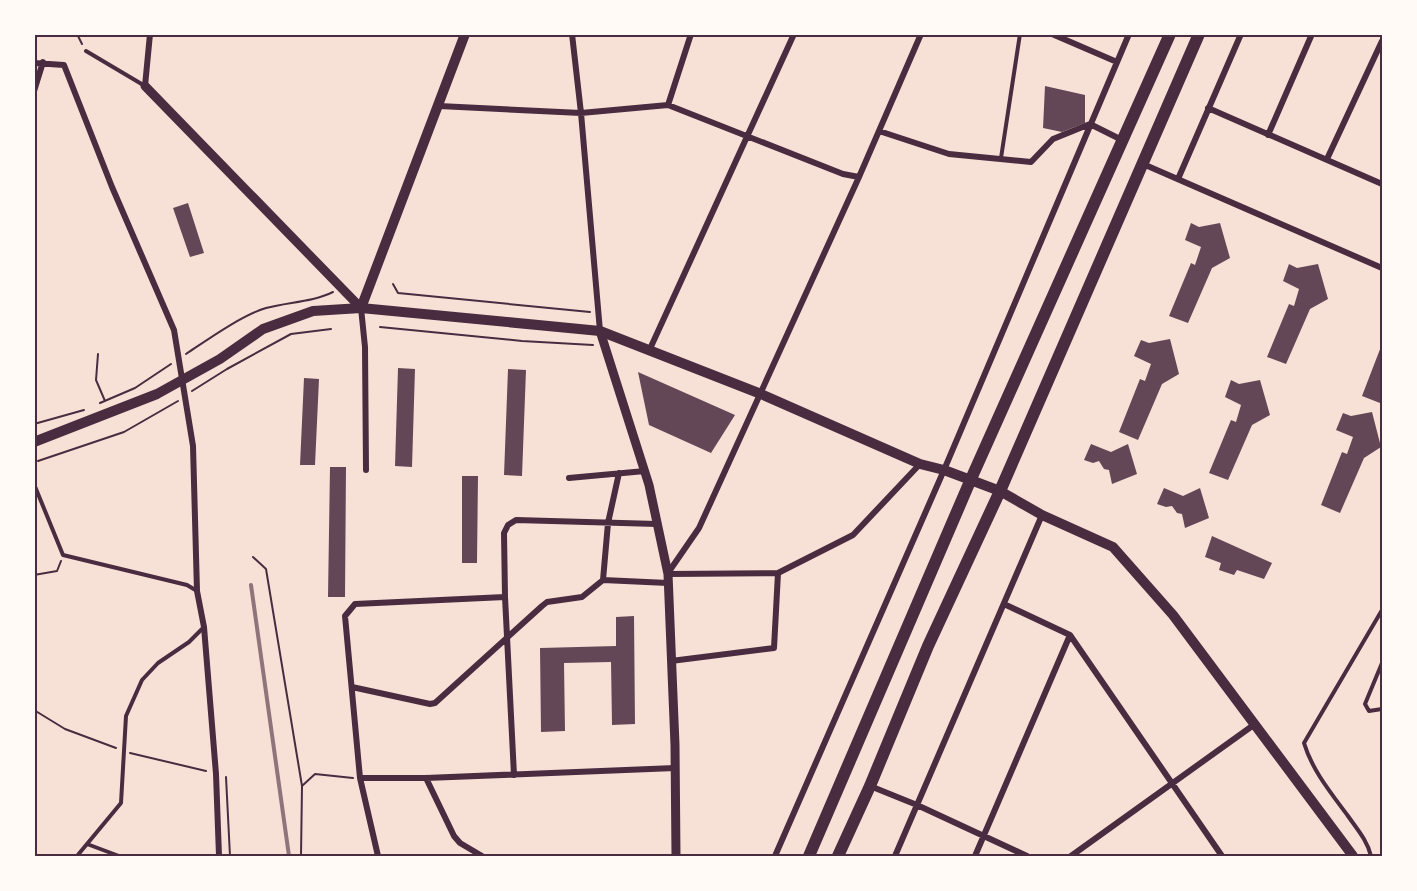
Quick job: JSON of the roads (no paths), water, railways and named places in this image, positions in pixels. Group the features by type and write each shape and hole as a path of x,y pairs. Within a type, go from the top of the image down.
{"main road":[{"path":"362,308 465,34"},
{"path":"809,856 971,479 1064,276 1170,34"},
{"path":"838,856 870,786 928,646 1000,491 1199,34"},
{"path":"34,442 157,394 220,359 263,329 313,311 362,308 600,331 761,394 920,464 971,479 1000,491 1042,515 1113,547 1173,615 1353,856"}],"street":[{"path":"150,34 145,86 362,308 365,347 366,470"},
{"path":"572,34 582,113 600,331 645,471 668,579 676,856"},
{"path":"668,105 691,34"},
{"path":"649,352 794,34"},
{"path":"668,579 699,528 859,177 921,34"},
{"path":"1052,34 1117,62"},
{"path":"775,856 944,470 1129,34"},
{"path":"1178,179 1241,34"},
{"path":"1268,135 1312,34"},
{"path":"1327,159 1383,41"},
{"path":"34,91 43,62"},
{"path":"34,63 63,65 112,187 174,330 193,446 198,591 204,627 216,774 219,856"},
{"path":"439,106 582,113 668,105 843,174 859,177"},
{"path":"1208,108 1383,184"},
{"path":"879,131 949,154 1031,162 1053,140 1090,124 1122,140"},
{"path":"1143,164 1383,268"},
{"path":"351,687 430,704 435,703 548,602 582,597 603,580 778,573 853,535 920,464"},
{"path":"569,478 645,471"},
{"path":"603,580 608,523 619,473"},
{"path":"895,856 1042,515"},
{"path":"514,775 505,597 504,533 507,525 516,520 657,524"},
{"path":"671,661 774,648 778,573"},
{"path":"378,856 360,778 345,616 355,604 505,597"},
{"path":"1004,604 1070,635 1222,856"},
{"path":"975,856 1070,635"},
{"path":"1071,856 1255,724"},
{"path":"360,778 426,778 675,768"},
{"path":"426,778 454,836 460,843 482,856"},
{"path":"870,786 1027,856"}],"lane":[{"path":"1001,159 1020,34"},
{"path":"86,51 145,86"},
{"path":"34,484 63,555 187,585 198,591"},
{"path":"1371,856 1367,842 1322,780 1308,756 1304,743 1383,610"},
{"path":"77,856 121,803 126,716 142,680 158,663 189,642 204,627"},
{"path":"1383,663 1365,704 1369,711 1383,709"},
{"path":"87,844 119,856"}],"railway":[{"path":"251,585 289,856"}]}
